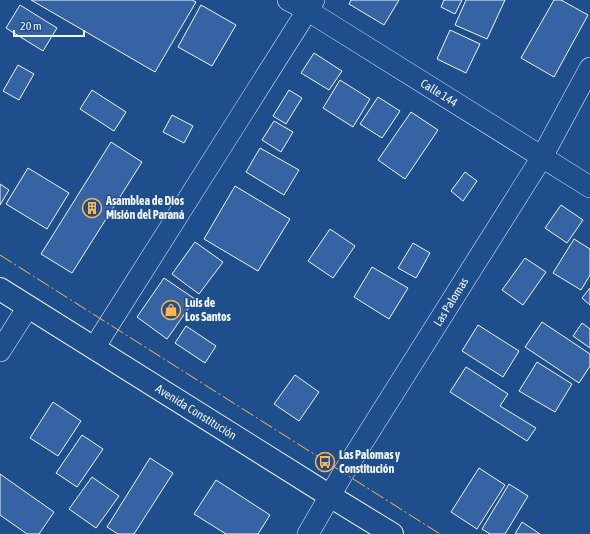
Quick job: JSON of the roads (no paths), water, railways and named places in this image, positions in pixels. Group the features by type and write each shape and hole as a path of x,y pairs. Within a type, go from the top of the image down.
{"main road":[{"name":"Avenida Constitución","path":"0,289 392,534"}],"street":[{"name":"Calle 144","path":"288,0 311,5 590,187"},
{"path":"94,348 311,5"},
{"name":"Las Palomas","path":"308,534 342,475 542,157 590,68"},
{"path":"0,351 28,306"}],"place":[{"name":"Asamblea de Dios Misión del Paraná","path":"92,208"},
{"name":"Luis de Los Santos","path":"171,310"},
{"name":"Las Palomas y Constitución","path":"325,462"}]}
